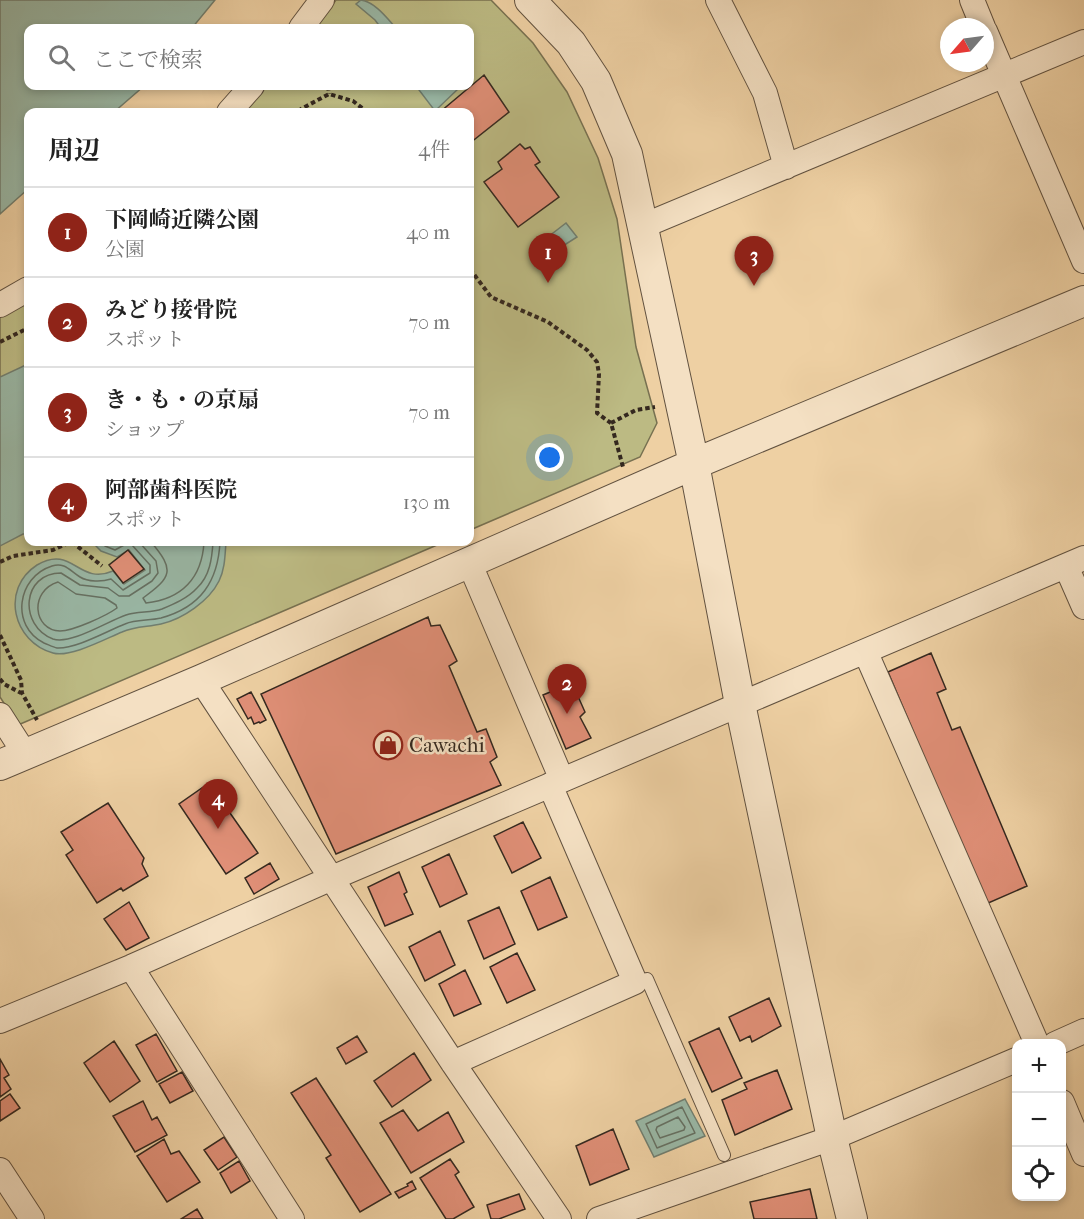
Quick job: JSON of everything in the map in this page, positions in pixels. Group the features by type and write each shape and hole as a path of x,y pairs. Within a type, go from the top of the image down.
{"street":[{"path":"304,24 322,0"},
{"path":"530,0 571,43 596,81 627,154 694,464 741,704 832,1138 852,1219"},
{"path":"718,0 765,93 786,167"},
{"path":"972,0 979,18"},
{"path":"643,226 1084,42"},
{"path":"994,52 1084,261"},
{"path":"233,108 248,90"},
{"path":"0,305 24,291"},
{"path":"0,715 12,759 201,680 694,464 1084,301"},
{"path":"453,1062 635,982 469,562"},
{"path":"0,1021 1075,562 1084,607"},
{"path":"866,653 1035,1039"},
{"path":"201,680 559,1219"},
{"path":"130,967 292,1219"},
{"path":"1066,1039 1084,1031"},
{"path":"599,1219 832,1138 1012,1062"},
{"path":"1066,1111 1084,1154"},
{"path":"0,1170 32,1219"}],"lane":[{"path":"635,982 647,979 724,1155"}],"path":[{"path":"328,90 329,94"},
{"path":"304,108 329,94 353,101 362,108"},
{"path":"474,274 491,297 548,321 587,350 597,362 599,374 597,413 611,423 623,471"},
{"path":"0,342 24,330"},
{"path":"611,423 636,410 659,406"},
{"path":"0,562 13,556 53,550 62,546"},
{"path":"76,546 102,566"},
{"path":"0,635 21,680 22,693 39,723"},
{"path":"0,679 4,684 22,693"}],"shaded area":[{"path":"336,0 491,0 533,43 567,92 598,158 617,219 636,347 657,423 640,457 474,528 474,108 241,108 258,90 474,90 474,24 318,24"},
{"path":"24,300 24,546 435,546 18,725 0,697 0,314"}],"water":[{"path":"0,0 215,0 195,24 24,24 24,90 139,90 119,108 24,108 24,193 0,214"},
{"path":"361,0 366,1 376,7 393,24 378,24 356,4"},
{"path":"419,90 457,90 438,108 433,108"},
{"path":"566,223 577,237 555,251 538,253 535,247"},
{"path":"24,366 24,534 0,546 0,377"},
{"path":"96,546 226,546 224,567 215,588 202,602 178,618 161,624 127,630 69,653 53,653 39,647 28,638 16,614 15,600 18,587 25,575 37,565 59,559 91,573 101,574 113,571 124,584 145,570 129,550 117,557 101,551"},
{"path":"685,1099 705,1136 654,1157 636,1121"}],"building":[{"path":"484,75 509,112 474,140 474,108 445,108 466,90 474,90 474,83"},
{"path":"520,144 525,149 530,147 540,162 535,165 559,197 518,227 484,182 502,169 498,162"},
{"path":"128,550 144,569 123,583 109,565"},
{"name":"Cawachi","path":"428,617 431,626 440,625 457,661 449,666 477,732 486,729 497,757 490,762 501,785 336,854 261,694"},
{"path":"931,653 946,689 937,693 952,730 960,727 1027,886 986,904 888,672"},
{"path":"572,683 585,712 580,717 591,738 566,749 543,695"},
{"path":"251,692 266,720 260,723 254,724 251,717 248,719 237,699"},
{"path":"209,783 258,853 226,874 179,804"},
{"path":"108,803 144,858 142,864 148,876 123,891 121,888 97,903 66,855 73,850 61,832"},
{"path":"523,822 541,858 512,873 494,836"},
{"path":"449,854 467,894 440,907 422,867"},
{"path":"270,863 279,879 254,894 245,878"},
{"path":"399,872 407,892 404,894 413,914 385,926 368,887"},
{"path":"550,877 567,917 538,930 521,891"},
{"path":"129,902 149,938 126,950 104,919"},
{"path":"499,907 515,944 484,959 468,921"},
{"path":"440,931 455,965 425,981 409,947"},
{"path":"517,953 535,990 507,1003 490,967"},
{"path":"465,970 481,1004 454,1016 439,984"},
{"path":"769,998 781,1026 752,1042 750,1036 740,1041 729,1017"},
{"path":"719,1028 742,1078 712,1092 689,1042"},
{"path":"156,1034 177,1071 157,1082 136,1045"},
{"path":"357,1036 367,1052 346,1064 337,1048"},
{"path":"114,1041 140,1081 110,1102 84,1063"},
{"path":"414,1053 431,1080 392,1107 374,1081"},
{"path":"0,1059 9,1075 4,1078 11,1089 0,1097"},
{"path":"777,1070 792,1109 735,1135 722,1100 747,1089 744,1083"},
{"path":"182,1072 193,1091 170,1103 159,1084"},
{"path":"316,1078 391,1194 360,1212 326,1158 331,1155 291,1093"},
{"path":"10,1094 20,1108 0,1121 0,1101"},
{"path":"143,1101 152,1120 157,1117 167,1135 135,1152 113,1116"},
{"path":"403,1110 418,1131 448,1112 464,1142 411,1173 380,1123"},
{"path":"613,1129 629,1169 590,1185 576,1146"},
{"path":"224,1137 237,1157 218,1170 204,1150"},
{"path":"164,1139 171,1154 179,1151 200,1182 167,1202 137,1156"},
{"path":"450,1159 459,1172 455,1175 474,1207 453,1219 446,1219 420,1178"},
{"path":"239,1161 250,1181 231,1193 220,1173"},
{"path":"412,1181 416,1189 399,1198 395,1192 408,1186 407,1184"},
{"path":"810,1189 817,1219 754,1219 750,1202"},
{"path":"519,1194 525,1209 499,1219 491,1219 487,1205"},
{"path":"197,1209 203,1219 181,1219"}],"place":[{"name":"下岡崎近隣公園","path":"548,283"},
{"name":"き・も・の京扇","path":"754,286"},
{"name":"みどり接骨院","path":"567,714"},
{"name":"Cawachi","path":"388,745"},
{"name":"阿部歯科医院","path":"218,829"}]}
